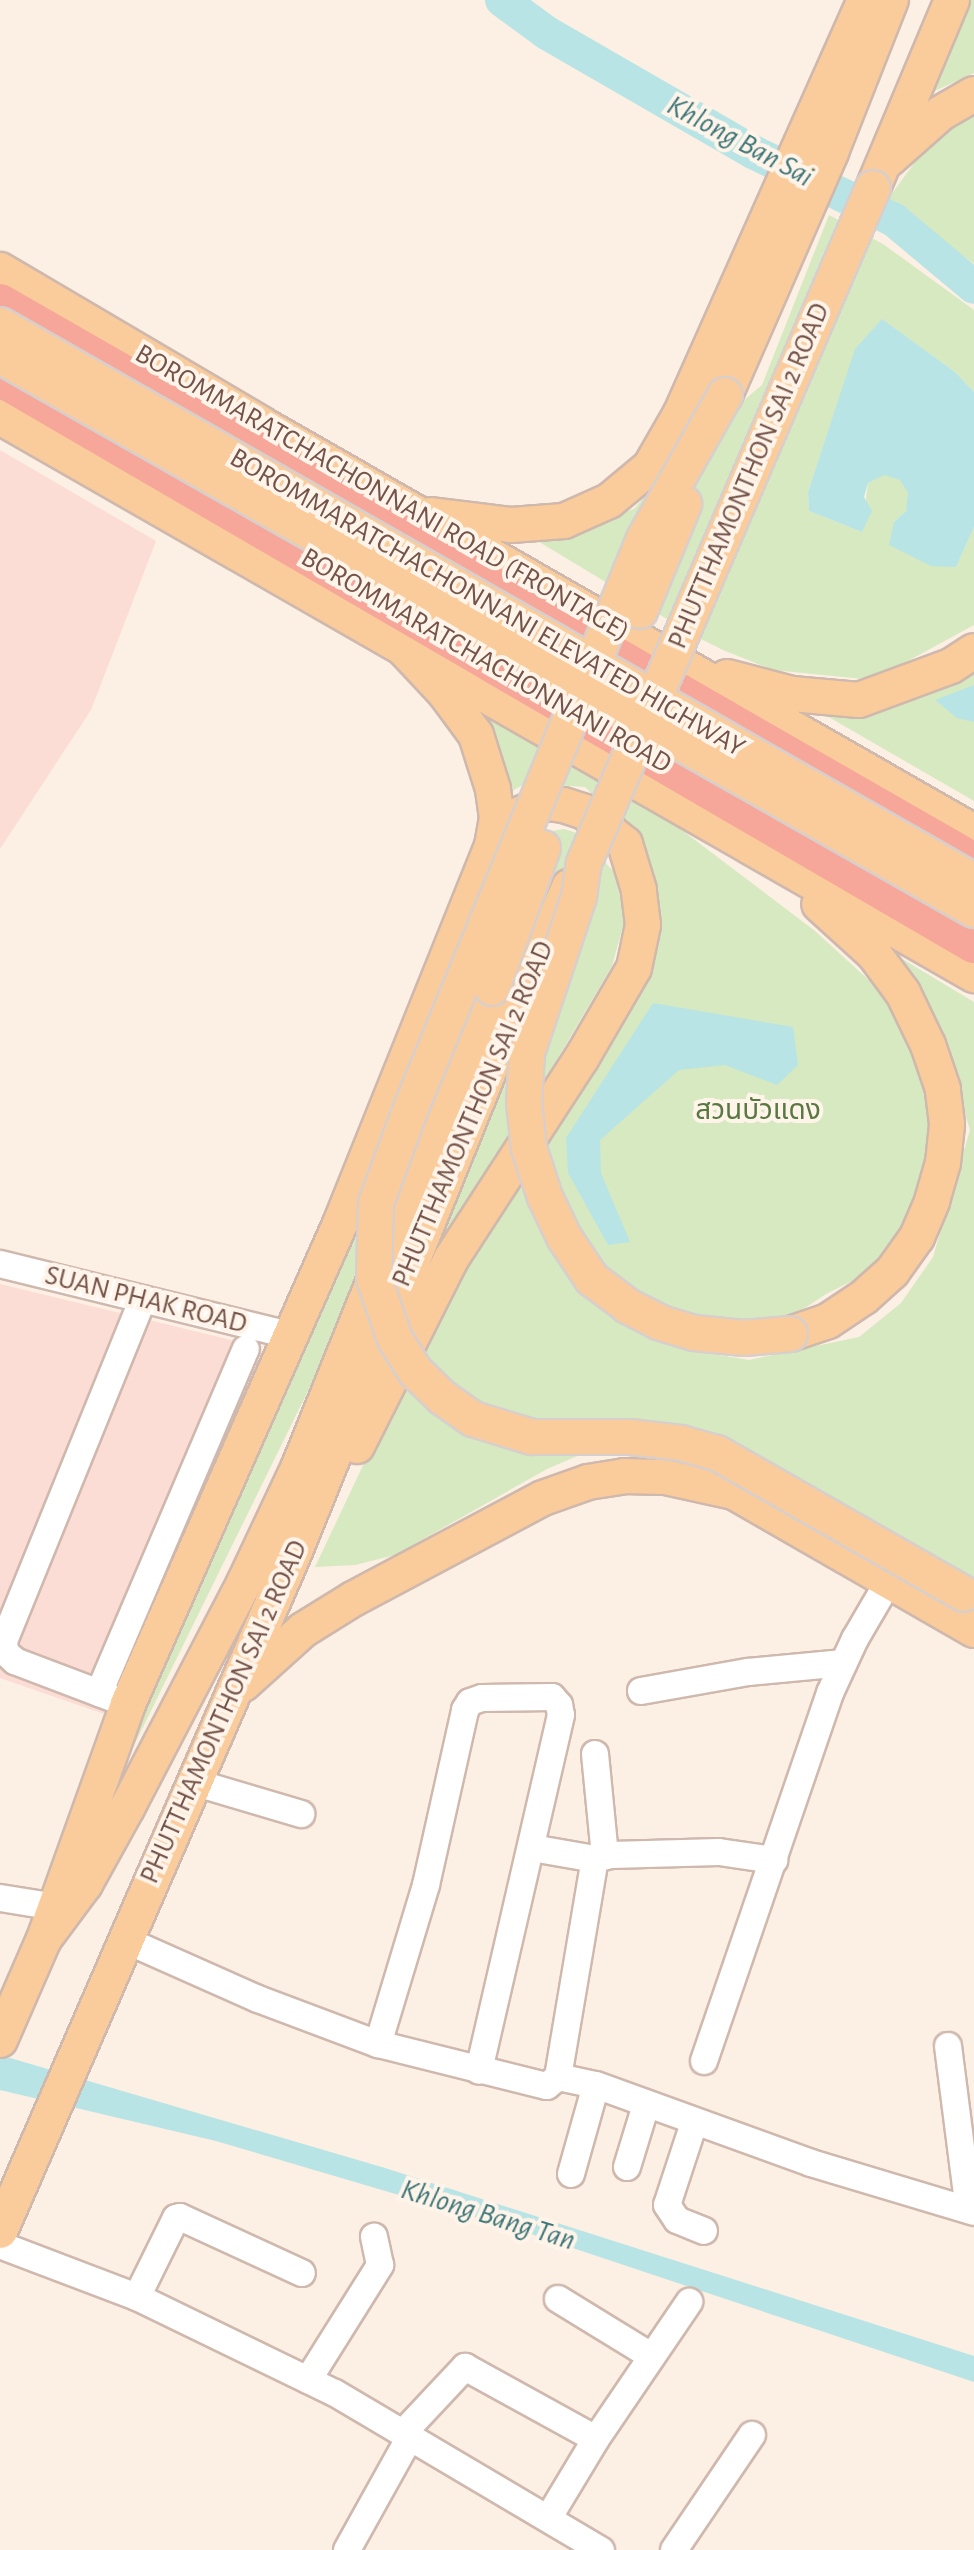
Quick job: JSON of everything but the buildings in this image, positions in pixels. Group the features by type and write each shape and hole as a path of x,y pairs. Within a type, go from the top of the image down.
{"highway":[{"path":"0,303 974,862"},
{"name":"BOROMMARATCHACHONNANI ROAD","path":"0,377 974,944"}],"main road":[{"path":"415,512 536,526 585,513 630,486 650,467 666,443 776,205 817,147 865,0"},
{"name":"PHUTTHAMONTHON SAI 2 ROAD","path":"1,2038 44,1939 85,1884 127,1808 293,1479 492,988 576,763 671,538 817,147 891,0"},
{"name":"PHUTTHAMONTHON SAI 2 ROAD","path":"0,2231 293,1556 410,1264 567,890 584,863 952,0"},
{"path":"878,176 941,113 974,94"},
{"name":"BOROMMARATCHACHONNANI ROAD (FRONTAGE)","path":"0,270 974,832"},
{"name":"BOROMMARATCHACHONNANI ELEVATED HIGHWAY","path":"0,325 974,881"},
{"name":"BOROMMARATCHACHONNANI ELEVATED HIGHWAY","path":"0,356 974,910"},
{"path":"725,395 644,539 411,1108 376,1203 374,1279 395,1339 416,1372 443,1398 473,1419 532,1437 630,1437 681,1443 717,1453 969,1597"},
{"path":"0,417 974,975"},
{"path":"402,647 445,693 476,735 493,789 497,818 492,846"},
{"path":"680,664 792,694 859,700 951,666 974,651"},
{"path":"44,1939 56,1907 113,1698 293,1336 390,1105 492,846 507,821 546,803 585,812 625,844 639,890 643,925 634,968 581,1059 451,1259 374,1417 293,1556"},
{"path":"584,863 579,897 527,1053 524,1103 529,1148 545,1197 564,1237 592,1279 628,1306 659,1322 694,1333 744,1338 790,1334 828,1321 864,1297 892,1272 917,1237 943,1163 947,1124 943,1089 928,1045 903,993 874,954 828,911 710,825"},
{"path":"230,1698 263,1663 303,1630 353,1599 543,1498 588,1482 624,1476 665,1477 734,1492 974,1630"}],"street":[{"name":"SUAN PHAK ROAD","path":"0,1264 293,1336"},
{"path":"143,1299 4,1641 5,1652 15,1661 113,1698 246,1349"},
{"path":"704,2061 830,1693 890,1579"},
{"path":"641,1691 748,1672 844,1663"},
{"path":"378,2044 426,1885 465,1710 470,1702 482,1698 552,1697 559,1705 558,1730 479,2071"},
{"path":"125,1940 258,1999 378,2044 547,2086 558,2077 600,1858 595,1754"},
{"path":"193,1782 301,1814"},
{"path":"532,1848 600,1858 719,1852 774,1860"},
{"path":"0,1898 56,1907"},
{"path":"558,2077 596,2085 811,2163 972,2211 948,2046"},
{"path":"571,2174 596,2085"},
{"path":"627,2167 646,2105"},
{"path":"694,2123 667,2205 677,2220 704,2231"},
{"path":"137,2297 176,2218 180,2217 302,2273"},
{"path":"308,2380 380,2265 374,2237"},
{"path":"0,2245 137,2297 308,2380 549,2517 601,2550"},
{"path":"558,2299 651,2356"},
{"path":"549,2517 596,2439 689,2302"},
{"path":"347,2550 407,2435 465,2367 596,2439"},
{"path":"674,2550 752,2435"}],"shaded area":[{"path":"0,450 156,541 91,710 0,849"},
{"path":"0,1284 256,1346 259,1351 104,1714 0,1678"}],"green space":[{"path":"965,0 974,0 974,73 928,94"},
{"path":"974,105 974,264 888,199 950,114"},
{"path":"829,215 883,244 974,310 974,392 955,372 883,320 856,349 808,492 809,511 862,532 868,483 884,474 901,480 909,493 906,511 894,522 956,567 974,527 974,625 873,680 773,670 723,650 536,540 634,509 680,454 762,385"},
{"path":"974,666 974,801 820,712"},
{"name":"สวนบัวแดง","path":"483,701 646,803 815,931 895,1004 925,1063 935,1133 915,1206 870,1272 826,1294 785,1321 740,1327 688,1314 683,1349 749,1360 859,1337 901,1303 933,1257 970,1130 936,1018 894,954 974,1002 974,1582 751,1454 589,1451 547,1469 395,1555 355,1565 315,1567 436,1311 646,956 658,901 634,836 585,787 526,783 512,791"},
{"path":"564,829 577,833 615,873 625,919 612,966 437,1264 329,1348 117,1780 110,1777 512,837"}],"water":[{"path":"882,319 955,372 974,392 974,527 956,567 931,566 889,545 894,522 906,511 908,493 900,480 884,475 868,483 864,497 872,511 862,532 809,511 808,492 855,349"},
{"path":"974,685 974,722 957,718 935,700"},
{"path":"653,1003 793,1027 798,1065 777,1085 725,1065 679,1070 600,1140 601,1173 630,1242 608,1245 568,1173 566,1138"},
{"name":"Khlong Bang Tan","path":"0,2055 385,2168 974,2356 974,2382 528,2233 216,2141 0,2090"}],"waterway":[{"name":"Khlong Ban Sai","path":"502,0 547,33 753,152 894,220 974,287"}]}
